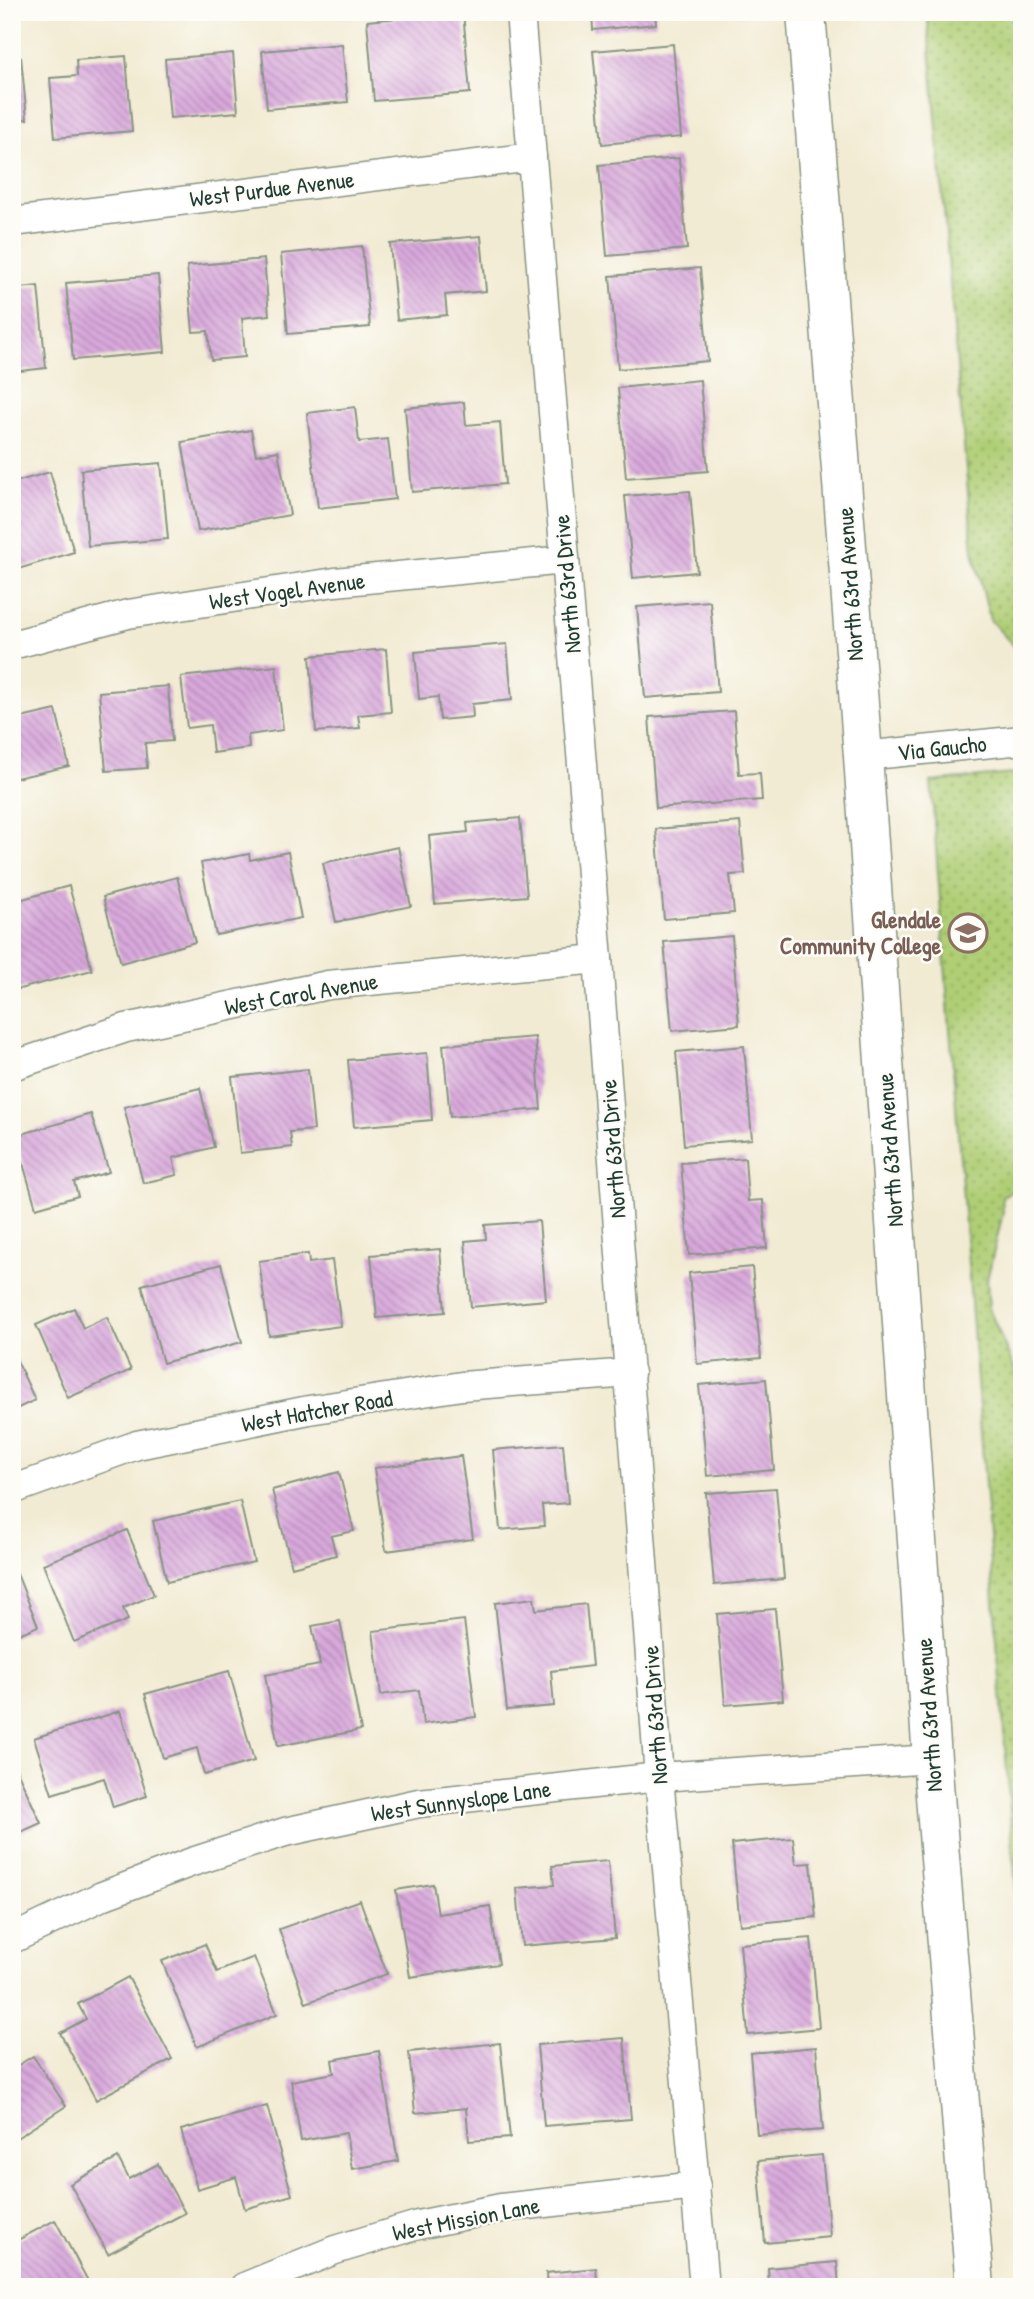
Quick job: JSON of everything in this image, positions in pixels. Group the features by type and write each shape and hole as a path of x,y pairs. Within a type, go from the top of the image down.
{"street":[{"name":"North 63rd Drive","path":"520,12 598,959 659,1777 704,2287"},
{"name":"North 63rd Avenue","path":"806,12 863,757 932,1759 975,2287"},
{"name":"West Purdue Avenue","path":"12,222 531,157"},
{"name":"West Vogel Avenue","path":"12,645 128,614 308,586 565,560"},
{"name":"Via Gaucho","path":"863,757 1022,740"},
{"name":"West Carol Avenue","path":"12,1066 126,1028 328,985 598,959"},
{"name":"West Hatcher Road","path":"12,1490 137,1445 309,1410 462,1386 630,1373"},
{"name":"West Sunnyslope Lane","path":"12,1939 103,1896 192,1862 285,1832 419,1803 659,1777 932,1759"},
{"name":"West Mission Lane","path":"244,2287 335,2250 418,2225 501,2208 696,2186"}],"green space":[{"path":"927,12 1022,12 1022,655 990,620 973,551"},
{"path":"1022,773 1022,1186 1002,1196 1003,1213 987,1280 989,1309 1022,1387 1022,1967 931,782"}],"building":[{"path":"463,12 470,93 374,101 367,21"},
{"path":"592,12 655,12 656,24 593,30"},
{"path":"342,44 348,102 267,109 262,51"},
{"path":"673,44 681,137 602,144 593,51"},
{"path":"233,53 238,112 170,118 165,59"},
{"path":"126,56 132,131 55,138 50,78 77,76 76,60"},
{"path":"21,57 27,119 12,120 12,58"},
{"path":"679,158 687,249 607,256 599,165"},
{"path":"481,236 486,291 445,295 447,315 397,320 390,244"},
{"path":"362,246 370,327 288,334 281,254"},
{"path":"264,259 269,315 242,318 245,357 211,360 208,331 193,332 187,266"},
{"path":"700,268 708,361 618,369 610,276"},
{"path":"158,275 165,352 73,360 66,283"},
{"path":"38,286 46,368 12,372 12,289"},
{"path":"700,380 708,471 626,478 618,388"},
{"path":"464,402 466,425 500,422 505,484 412,492 405,408"},
{"path":"355,407 359,442 388,439 395,499 318,508 307,413"},
{"path":"251,430 256,455 278,451 290,515 198,531 182,442"},
{"path":"161,463 168,539 88,546 81,470"},
{"path":"50,472 74,552 12,571 12,483"},
{"path":"690,491 697,572 633,578 625,496"},
{"path":"710,601 718,692 645,698 637,607"},
{"path":"507,644 512,700 472,704 473,717 440,720 438,697 419,699 415,652"},
{"path":"386,649 391,712 358,715 360,728 316,732 310,656"},
{"path":"276,666 283,730 248,735 249,748 213,753 210,725 187,728 181,677"},
{"path":"168,686 172,741 145,743 147,768 106,771 99,692"},
{"path":"56,710 69,766 12,779 12,720"},
{"path":"734,711 739,774 760,773 762,800 656,808 649,717"},
{"path":"520,818 527,896 435,904 429,836 468,832 467,823"},
{"path":"740,822 745,874 730,875 734,913 664,919 656,829"},
{"path":"398,847 411,906 336,922 323,863"},
{"path":"288,852 301,918 216,935 201,863 249,854 250,860"},
{"path":"177,877 195,942 121,963 103,897"},
{"path":"69,886 92,970 12,991 12,902"},
{"path":"732,936 739,1025 672,1031 664,942"},
{"path":"535,1037 541,1109 450,1117 443,1045"},
{"path":"744,1046 752,1139 684,1145 676,1052"},
{"path":"427,1053 432,1120 354,1127 348,1060"},
{"path":"308,1069 314,1130 290,1132 292,1147 240,1153 232,1077"},
{"path":"200,1088 214,1147 173,1158 177,1175 143,1183 124,1107"},
{"path":"91,1114 109,1172 74,1182 78,1196 36,1208 15,1136"},
{"path":"745,1158 748,1201 763,1200 767,1248 689,1255 681,1163"},
{"path":"539,1221 546,1300 471,1307 465,1241 486,1239 485,1225"},
{"path":"440,1249 445,1312 377,1318 371,1255"},
{"path":"308,1254 309,1263 332,1260 341,1326 269,1336 259,1261"},
{"path":"221,1264 242,1342 163,1363 142,1285"},
{"path":"752,1267 761,1358 697,1364 689,1273"},
{"path":"74,1308 83,1328 107,1317 131,1370 68,1398 36,1325"},
{"path":"12,1350 35,1400 12,1411"},
{"path":"766,1379 774,1470 707,1476 699,1385"},
{"path":"563,1444 568,1503 542,1505 544,1526 500,1530 493,1450"},
{"path":"461,1456 473,1539 386,1551 374,1468"},
{"path":"339,1472 354,1531 331,1536 336,1555 292,1567 272,1490"},
{"path":"776,1488 784,1579 714,1585 706,1493"},
{"path":"240,1501 254,1562 167,1582 153,1521"},
{"path":"127,1530 154,1595 123,1608 128,1620 74,1642 43,1564"},
{"path":"15,1569 38,1626 12,1637 12,1570"},
{"path":"534,1598 536,1610 586,1604 592,1666 551,1671 554,1706 507,1710 495,1603"},
{"path":"775,1609 783,1700 725,1705 717,1614"},
{"path":"464,1620 476,1717 423,1724 419,1690 381,1695 373,1631"},
{"path":"340,1621 361,1730 278,1746 265,1675 320,1665 312,1626"},
{"path":"229,1671 254,1761 204,1775 197,1748 163,1758 145,1694"},
{"path":"120,1711 147,1796 113,1807 104,1778 52,1794 34,1738"},
{"path":"12,1760 41,1823 12,1836"},
{"path":"793,1838 796,1864 811,1863 816,1917 740,1925 732,1844"},
{"path":"608,1861 615,1938 522,1946 517,1888 554,1885 552,1866"},
{"path":"433,1884 438,1914 490,1906 499,1964 410,1977 396,1890"},
{"path":"360,1900 387,1974 306,2003 279,1929"},
{"path":"811,1938 819,2028 748,2035 740,1944"},
{"path":"205,1944 217,1972 254,1957 277,2014 197,2047 162,1961"},
{"path":"128,1977 172,2059 96,2100 60,2033 86,2019 78,2004"},
{"path":"624,2038 631,2119 544,2126 537,2045"},
{"path":"500,2043 510,2138 469,2141 466,2108 415,2113 409,2052"},
{"path":"816,2047 823,2130 757,2135 750,2053"},
{"path":"379,2051 398,2161 352,2169 346,2133 301,2141 291,2081 334,2073 332,2060"},
{"path":"33,2056 66,2106 12,2141 12,2069"},
{"path":"267,2106 292,2195 245,2209 236,2177 197,2189 181,2130"},
{"path":"822,2155 830,2237 765,2243 758,2161"},
{"path":"118,2158 129,2179 158,2164 185,2213 108,2254 70,2184"},
{"path":"55,2220 88,2281 78,2287 12,2287 12,2243"},
{"path":"837,2262 839,2287 769,2287 768,2268"},
{"path":"596,2268 598,2287 547,2287 546,2273"}],"place":[{"name":"Glendale Community College","path":"968,933"}]}
